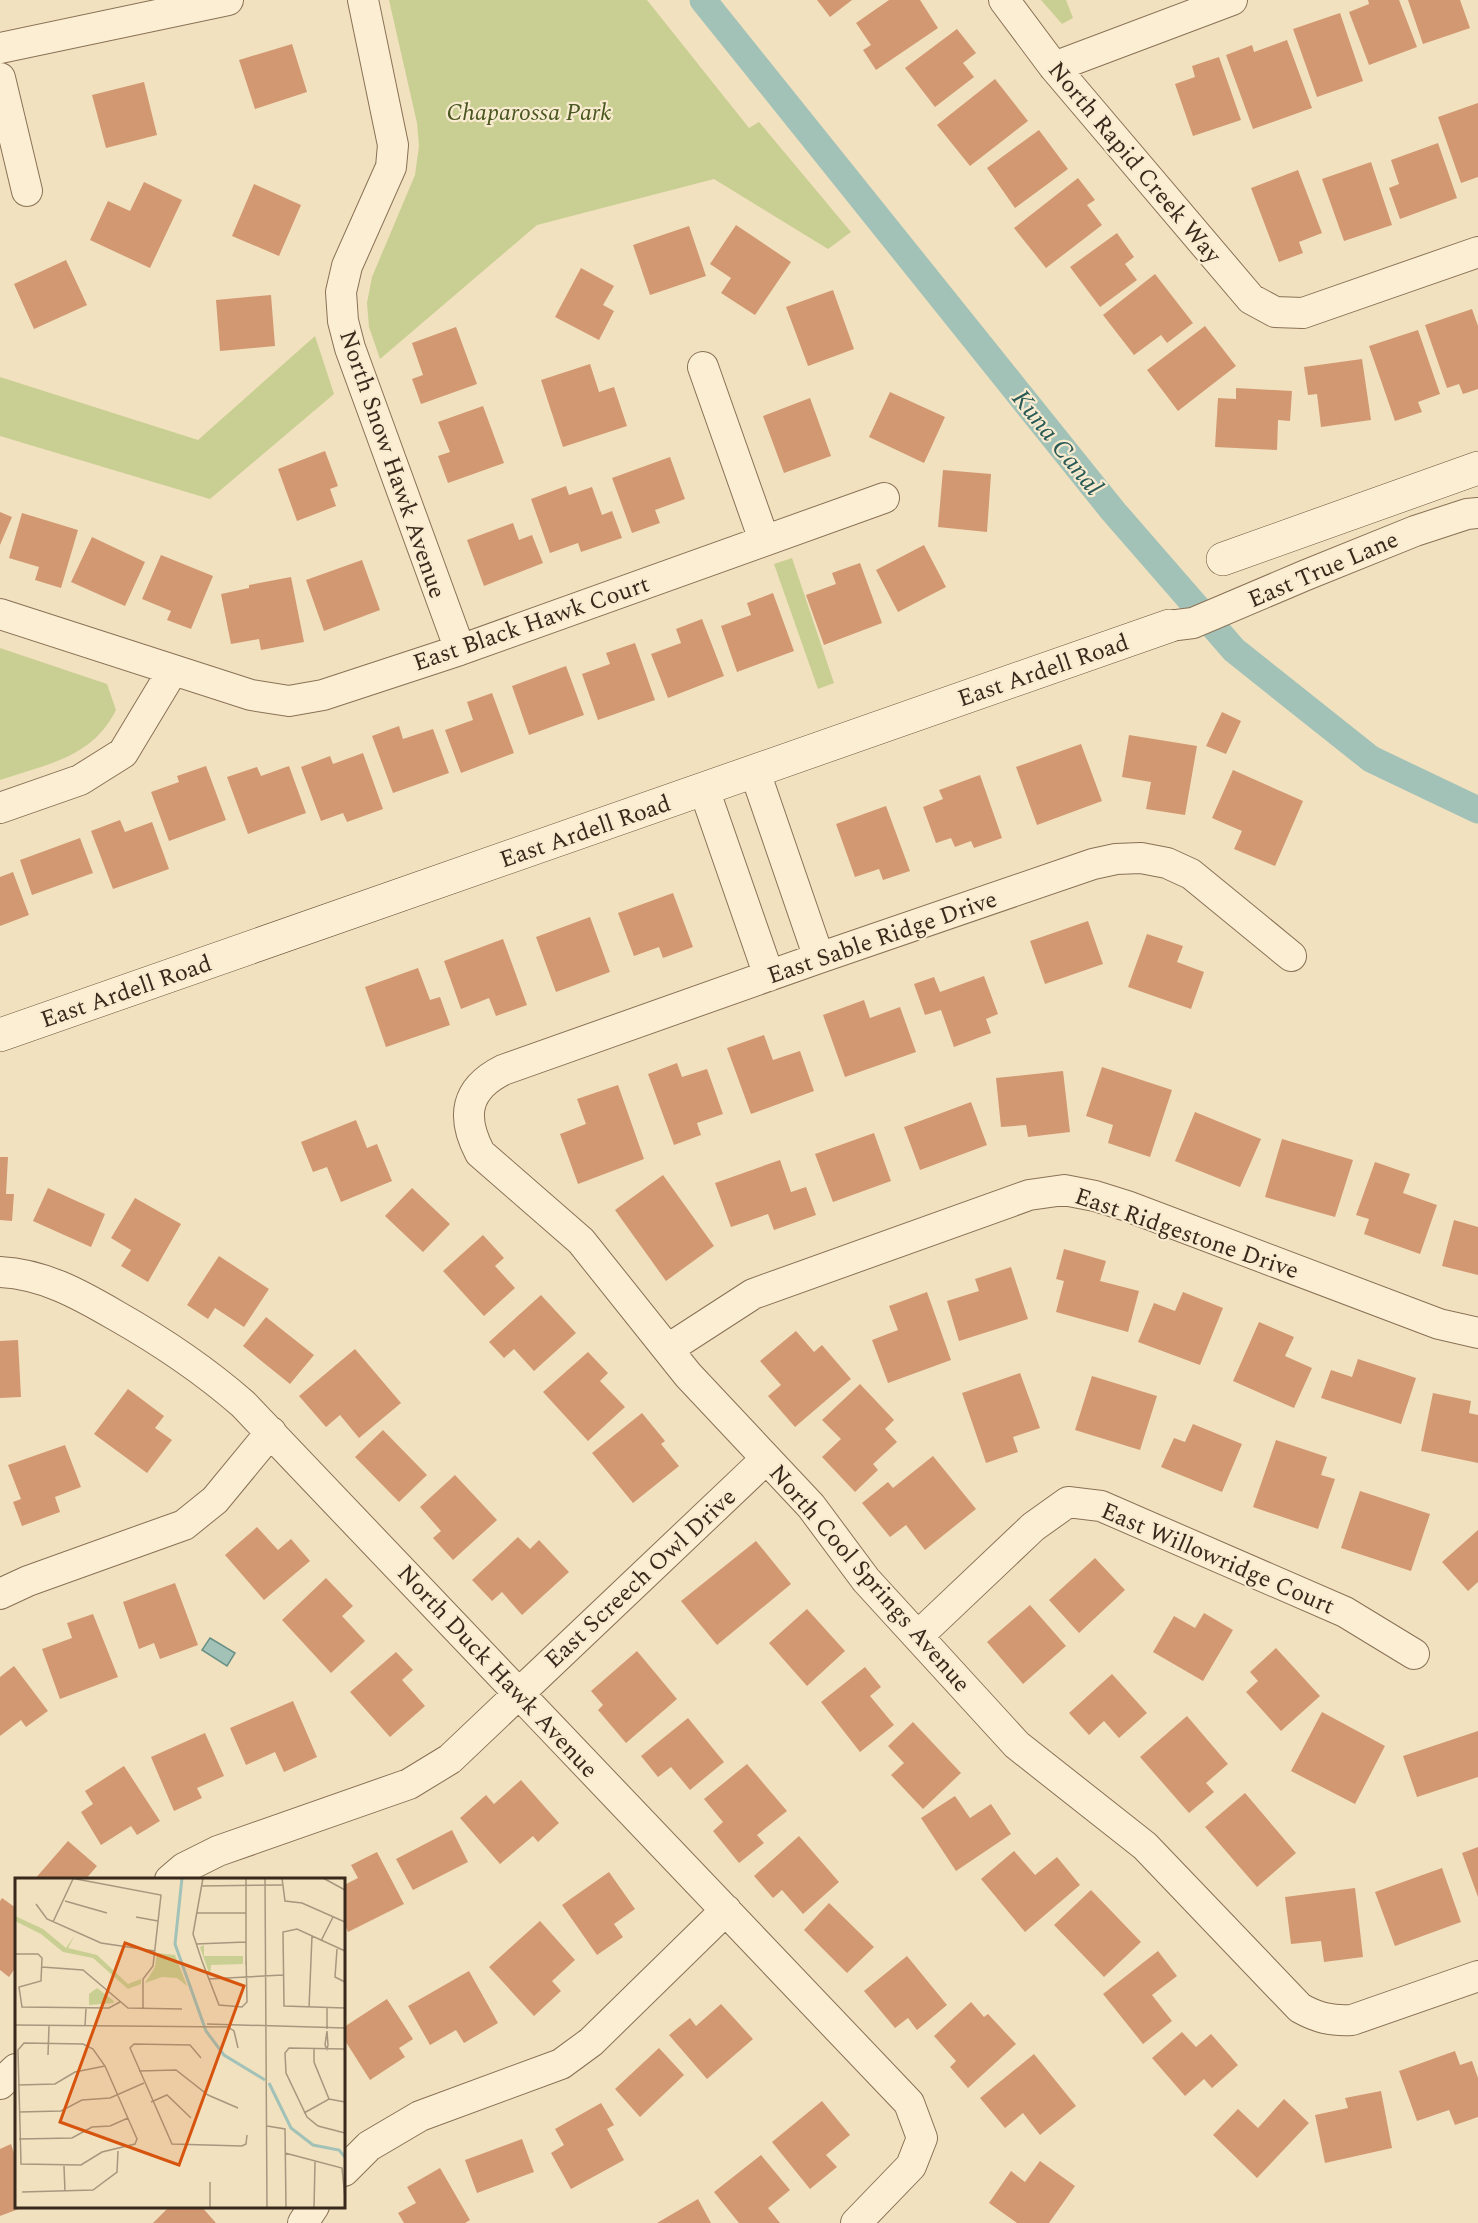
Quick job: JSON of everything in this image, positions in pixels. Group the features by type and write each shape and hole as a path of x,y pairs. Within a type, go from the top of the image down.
{"street":[{"path":"0,48 228,0"},
{"name":"North Snow Hawk Avenue","path":"363,0 393,145 391,167 348,266 341,292 343,321 350,348 459,650"},
{"name":"North Rapid Creek Way","path":"1004,0 1054,67 1251,299 1275,312 1303,313 1478,252"},
{"path":"1054,67 1233,0"},
{"path":"0,78 27,191"},
{"path":"703,367 764,540"},
{"path":"1223,559 1478,468"},
{"name":"East Black Hawk Court","path":"0,614 251,695 289,701 322,695 459,650 884,498"},
{"name":"East True Lane","path":"1181,625 1222,612 1415,531 1467,514 1478,513"},
{"name":"East Ardell Road","path":"0,1035 1181,625"},
{"path":"0,808 80,780 123,753 173,670"},
{"path":"755,772 819,958"},
{"path":"704,789 769,976"},
{"name":"East Sable Ridge Drive","path":"470,1107 477,1090 490,1076 503,1070 819,958 1093,864 1116,859 1141,858 1167,863 1191,874 1291,956"},
{"name":"North Cool Springs Avenue","path":"470,1107 468,1115 470,1134 480,1153 581,1241 688,1375 811,1506 866,1580 1017,1745 1145,1846 1300,2008 1332,2021 1352,2020 1478,1976"},
{"name":"East Ridgestone Drive","path":"668,1349 753,1294 1029,1195 1064,1190 1095,1196 1127,1206 1439,1324 1478,1333"},
{"name":"North Duck Hawk Avenue","path":"8,1272 68,1288 161,1341 219,1383 271,1432 909,2103 922,2138 911,2166 856,2223"},
{"path":"0,1594 28,1581 184,1525 215,1500 271,1432"},
{"name":"East Screech Owl Drive","path":"173,1878 184,1869 218,1851 409,1784 450,1759 766,1459"},
{"name":"East Willowridge Court","path":"918,1636 1033,1527 1068,1502 1101,1506 1345,1612 1414,1654"},
{"path":"345,2169 369,2146 420,2116 561,2064 591,2042 726,1910"},
{"path":"0,2084 15,2070"},
{"path":"303,2223 313,2208"}],"green space":[{"name":"Chaparossa Park","path":"389,0 647,0 749,128 759,122 851,232 828,249 714,179 537,225 380,359 369,327 367,303 372,277 415,175 419,146 417,123"},
{"path":"1041,0 1066,0 1073,18 1062,24"},
{"path":"315,336 334,394 210,499 0,436 0,377 198,440"},
{"path":"792,558 834,683 818,689 774,564"},
{"path":"0,648 107,684 116,710 106,726 81,749 67,757 0,780"}],"water":[{"path":"210,1638 235,1653 227,1666 202,1650"}],"building":[{"path":"817,0 852,0 830,17"},
{"path":"889,0 920,0 938,28 876,70 863,50 871,45 856,23"},
{"path":"1368,0 1399,0 1417,47 1369,65 1349,12 1369,4"},
{"path":"1408,0 1460,0 1470,28 1423,44"},
{"path":"1340,13 1363,81 1317,97 1293,29"},
{"path":"957,29 976,53 963,63 974,77 935,107 905,68"},
{"path":"1287,40 1312,108 1253,129 1226,55 1252,45 1254,52"},
{"path":"292,44 307,92 255,109 239,60"},
{"path":"1219,57 1241,120 1193,136 1175,84 1195,77 1192,66"},
{"path":"995,79 1028,121 970,166 937,125"},
{"path":"144,82 157,135 106,148 92,95"},
{"path":"1478,103 1478,177 1461,183 1438,117"},
{"path":"1039,130 1068,169 1015,208 987,168"},
{"path":"1438,143 1457,198 1400,219 1389,188 1399,184 1391,160"},
{"path":"1371,162 1392,225 1344,241 1322,179"},
{"path":"1298,170 1322,233 1299,242 1303,253 1279,262 1251,188"},
{"path":"1078,178 1095,200 1087,205 1102,225 1046,268 1014,228"},
{"path":"144,182 182,200 150,268 90,240 108,201 130,211"},
{"path":"254,184 301,205 279,256 232,236"},
{"path":"736,225 791,262 755,315 721,293 731,278 710,264"},
{"path":"689,226 706,276 650,295 633,245"},
{"path":"1117,233 1134,257 1125,264 1137,280 1100,307 1070,267"},
{"path":"66,260 87,305 34,329 14,284"},
{"path":"581,268 614,286 603,305 614,311 599,340 555,317"},
{"path":"1155,274 1193,323 1167,343 1161,335 1134,355 1103,315"},
{"path":"833,290 854,349 808,366 786,307"},
{"path":"271,295 275,346 220,351 216,300"},
{"path":"1472,309 1478,326 1478,389 1463,394 1459,384 1447,388 1425,325"},
{"path":"1205,326 1236,366 1178,411 1147,370"},
{"path":"456,327 477,384 421,404 412,379 423,375 412,343"},
{"path":"1418,330 1440,394 1418,402 1422,412 1395,421 1369,346"},
{"path":"1362,359 1371,420 1321,427 1317,394 1308,395 1304,367"},
{"path":"590,364 599,392 614,387 627,426 563,447 541,380"},
{"path":"1236,388 1292,391 1290,421 1278,420 1277,450 1215,447 1218,398 1236,399"},
{"path":"890,392 945,417 924,463 869,437"},
{"path":"810,398 831,456 784,473 763,416"},
{"path":"483,406 504,463 448,483 438,456 450,452 438,422"},
{"path":"325,451 338,486 330,489 336,506 297,521 278,469"},
{"path":"670,457 685,499 655,510 660,523 632,533 612,478"},
{"path":"943,470 991,474 987,532 938,527"},
{"path":"566,486 569,495 592,487 602,515 612,511 622,538 581,552 578,543 550,553 531,499"},
{"path":"0,512 12,517 0,545"},
{"path":"22,513 78,530 61,588 35,580 39,567 9,558"},
{"path":"513,523 519,540 532,535 543,563 484,586 467,540"},
{"path":"92,537 145,562 125,606 71,582"},
{"path":"924,545 946,587 898,612 876,570"},
{"path":"161,555 213,576 191,629 167,620 171,611 142,599"},
{"path":"362,560 380,610 324,631 306,580"},
{"path":"860,563 882,623 824,645 806,595 836,584 832,573"},
{"path":"291,577 304,642 261,650 259,639 231,644 221,594 249,588 249,585"},
{"path":"773,593 794,651 737,672 721,626 751,615 747,603"},
{"path":"702,619 724,676 668,698 651,654 681,643 676,629"},
{"path":"635,643 655,700 598,720 582,674 610,664 606,653"},
{"path":"566,666 584,715 529,735 512,686"},
{"path":"492,693 514,753 461,773 445,730 473,720 467,702"},
{"path":"1222,712 1241,721 1226,754 1206,746"},
{"path":"399,726 403,739 433,729 449,773 393,793 372,736"},
{"path":"1129,735 1197,746 1185,815 1146,809 1151,782 1122,777"},
{"path":"1081,744 1102,801 1037,825 1016,767"},
{"path":"363,753 383,809 347,822 343,813 321,821 301,767 330,756 333,764"},
{"path":"206,766 226,820 169,841 151,792 179,782 177,776"},
{"path":"289,766 306,813 248,834 227,777 257,767 261,776"},
{"path":"1233,770 1303,801 1275,866 1234,849 1242,831 1212,818"},
{"path":"980,775 1002,838 974,848 971,841 955,847 951,838 936,843 923,807 943,799 939,790"},
{"path":"886,806 910,871 883,880 879,869 855,877 836,824"},
{"path":"120,820 125,832 152,822 169,869 113,889 91,831"},
{"path":"80,838 93,873 32,895 20,860"},
{"path":"13,872 29,915 0,926 0,877"},
{"path":"673,893 693,947 663,958 659,947 634,956 618,913"},
{"path":"590,917 610,972 556,992 536,937"},
{"path":"1088,921 1103,964 1045,984 1030,941"},
{"path":"1147,934 1183,946 1177,962 1204,972 1191,1009 1128,987"},
{"path":"503,939 527,1005 496,1016 489,998 461,1009 444,961"},
{"path":"418,968 430,1000 440,997 450,1025 386,1047 365,987"},
{"path":"984,976 998,1014 986,1019 991,1033 954,1047 941,1010 925,1015 914,984 934,977 940,992"},
{"path":"864,1000 870,1018 900,1007 916,1052 845,1077 823,1015"},
{"path":"764,1035 773,1060 800,1051 814,1091 751,1114 727,1048"},
{"path":"677,1063 682,1077 707,1069 723,1114 697,1123 701,1135 674,1145 648,1074"},
{"path":"1102,1067 1172,1090 1150,1157 1108,1143 1113,1125 1086,1116"},
{"path":"1063,1071 1070,1132 1028,1137 1026,1125 1001,1127 996,1078"},
{"path":"618,1085 644,1159 578,1184 560,1134 586,1124 577,1099"},
{"path":"971,1102 987,1145 920,1170 904,1127"},
{"path":"1195,1112 1261,1139 1240,1187 1175,1161"},
{"path":"356,1120 367,1148 377,1144 392,1181 341,1202 327,1167 313,1172 301,1142"},
{"path":"874,1133 891,1181 833,1202 815,1154"},
{"path":"1282,1139 1353,1160 1335,1217 1265,1197"},
{"path":"0,1157 8,1157 6,1194 14,1194 12,1221 0,1220"},
{"path":"780,1160 791,1192 806,1187 816,1215 774,1230 768,1214 731,1227 715,1183"},
{"path":"1375,1162 1410,1174 1403,1193 1437,1205 1420,1254 1364,1234 1369,1219 1356,1215"},
{"path":"663,1175 714,1246 666,1281 615,1210"},
{"path":"48,1188 105,1214 91,1247 33,1221"},
{"path":"412,1188 450,1224 423,1252 385,1216"},
{"path":"135,1198 181,1224 148,1282 121,1266 131,1250 111,1238"},
{"path":"1454,1220 1478,1227 1478,1275 1442,1266"},
{"path":"483,1235 504,1258 495,1266 515,1288 484,1316 443,1271"},
{"path":"1064,1249 1106,1261 1100,1281 1139,1291 1128,1332 1056,1312 1064,1281 1056,1279"},
{"path":"219,1256 269,1289 244,1327 215,1308 208,1319 187,1305"},
{"path":"1011,1267 1028,1319 959,1341 947,1301 979,1291 975,1279"},
{"path":"927,1292 951,1360 888,1383 872,1340 898,1330 889,1306"},
{"path":"1183,1292 1223,1308 1200,1365 1138,1342 1154,1303 1175,1311"},
{"path":"541,1295 576,1333 534,1371 514,1349 504,1358 489,1342"},
{"path":"266,1317 314,1355 290,1384 243,1346"},
{"path":"1259,1322 1294,1337 1285,1356 1312,1368 1294,1408 1233,1381"},
{"path":"796,1331 814,1352 822,1345 851,1379 795,1427 768,1396 781,1385 760,1361"},
{"path":"18,1340 21,1397 0,1398 0,1341"},
{"path":"355,1349 401,1403 359,1438 340,1415 326,1427 299,1396"},
{"path":"588,1352 608,1373 600,1381 625,1407 588,1441 543,1392"},
{"path":"1358,1359 1416,1378 1401,1424 1321,1398 1331,1370 1352,1377"},
{"path":"1020,1373 1040,1428 1013,1437 1018,1452 986,1463 962,1393"},
{"path":"1092,1376 1157,1396 1140,1450 1075,1430"},
{"path":"860,1384 894,1420 885,1429 897,1442 873,1464 878,1470 855,1492 822,1457 841,1439 822,1420"},
{"path":"128,1389 164,1416 155,1428 172,1440 147,1473 94,1434"},
{"path":"1433,1393 1471,1401 1469,1413 1478,1415 1478,1463 1421,1451"},
{"path":"642,1413 665,1441 661,1444 679,1466 633,1503 592,1453"},
{"path":"1193,1424 1242,1444 1222,1492 1161,1467 1174,1438 1185,1442"},
{"path":"383,1430 427,1475 399,1502 355,1457"},
{"path":"1276,1440 1327,1457 1321,1475 1335,1479 1318,1529 1253,1507"},
{"path":"65,1445 81,1487 55,1497 60,1512 22,1526 13,1502 21,1499 8,1465"},
{"path":"933,1456 976,1509 925,1550 906,1525 890,1537 862,1503 888,1482 893,1488"},
{"path":"455,1475 497,1520 453,1560 433,1538 441,1531 420,1507"},
{"path":"1360,1491 1430,1514 1411,1571 1341,1548"},
{"path":"257,1527 278,1550 291,1539 310,1561 264,1600 225,1555"},
{"path":"1478,1530 1478,1582 1468,1591 1442,1562"},
{"path":"518,1537 530,1549 539,1540 569,1572 522,1615 502,1592 492,1601 472,1580"},
{"path":"756,1541 791,1584 717,1645 681,1601"},
{"path":"1095,1558 1125,1590 1079,1633 1049,1600"},
{"path":"326,1578 353,1606 342,1616 365,1641 331,1673 282,1620"},
{"path":"175,1583 198,1645 160,1659 154,1643 139,1649 123,1602"},
{"path":"1030,1605 1066,1646 1023,1684 987,1642"},
{"path":"807,1609 845,1651 807,1686 769,1643"},
{"path":"1204,1613 1233,1630 1203,1681 1153,1652 1174,1616 1195,1628"},
{"path":"93,1614 118,1677 60,1699 42,1649 72,1638 67,1623"},
{"path":"1276,1648 1320,1696 1281,1731 1246,1692 1258,1681 1250,1672"},
{"path":"637,1651 677,1699 626,1743 598,1710 603,1705 591,1691"},
{"path":"396,1652 413,1670 402,1680 425,1706 390,1737 350,1692"},
{"path":"14,1666 48,1711 26,1727 21,1720 0,1736 0,1677"},
{"path":"865,1667 881,1687 870,1696 894,1725 860,1752 821,1702"},
{"path":"1112,1674 1147,1713 1119,1738 1104,1721 1089,1735 1069,1713"},
{"path":"293,1701 317,1757 284,1772 275,1752 246,1765 230,1728"},
{"path":"1322,1712 1385,1746 1355,1804 1291,1771"},
{"path":"1187,1716 1228,1764 1206,1783 1214,1792 1189,1813 1140,1757"},
{"path":"688,1718 724,1762 690,1790 671,1767 658,1777 641,1756"},
{"path":"913,1722 961,1773 923,1809 891,1775 904,1763 888,1746"},
{"path":"1478,1731 1478,1777 1417,1797 1403,1756"},
{"path":"205,1733 224,1776 197,1788 202,1798 174,1811 151,1757"},
{"path":"747,1764 787,1811 757,1835 764,1843 739,1863 713,1831 723,1822 704,1799"},
{"path":"124,1766 160,1821 137,1835 131,1826 101,1845 81,1812 93,1804 85,1791"},
{"path":"521,1780 559,1823 538,1842 533,1836 500,1864 460,1818 486,1795 494,1804"},
{"path":"1245,1793 1296,1853 1257,1887 1205,1827"},
{"path":"955,1796 970,1818 991,1804 1011,1834 956,1871 921,1818"},
{"path":"452,1830 468,1862 413,1890 396,1859"},
{"path":"799,1836 839,1882 803,1914 782,1890 773,1898 754,1876"},
{"path":"68,1841 97,1866 87,1878 36,1878"},
{"path":"1478,1847 1478,1897 1462,1853"},
{"path":"1014,1851 1035,1875 1057,1857 1080,1885 1025,1932 981,1879"},
{"path":"377,1852 404,1904 348,1932 345,1925 345,1884 358,1878 351,1865"},
{"path":"1442,1868 1461,1922 1395,1946 1375,1892"},
{"path":"609,1872 635,1909 614,1924 623,1937 597,1955 562,1905"},
{"path":"1355,1888 1363,1957 1324,1962 1321,1941 1291,1944 1285,1897"},
{"path":"1091,1890 1141,1942 1104,1977 1054,1925"},
{"path":"2,1898 15,1907 15,1968 9,1977 0,1970 0,1901"},
{"path":"829,1903 874,1947 847,1973 804,1930"},
{"path":"540,1921 575,1960 552,1981 561,1991 534,2016 489,1967"},
{"path":"1158,1951 1177,1976 1152,1995 1172,2021 1143,2044 1103,1994"},
{"path":"907,1956 947,2005 917,2030 908,2018 895,2028 864,1991"},
{"path":"469,1971 498,2023 464,2043 456,2030 430,2045 408,2006"},
{"path":"387,1999 413,2039 399,2048 405,2057 370,2080 345,2041 345,2026"},
{"path":"971,2002 984,2017 988,2014 1016,2044 968,2088 950,2067 956,2061 934,2036"},
{"path":"721,2004 753,2039 707,2079 669,2035 690,2018 696,2026"},
{"path":"1182,2032 1196,2047 1211,2034 1238,2065 1212,2088 1204,2079 1185,2096 1152,2058"},
{"path":"659,2048 684,2075 640,2117 615,2089"},
{"path":"1455,2051 1460,2065 1472,2061 1478,2078 1478,2117 1455,2125 1449,2110 1417,2121 1399,2071"},
{"path":"1034,2054 1076,2106 1040,2135 1023,2113 1005,2128 980,2098"},
{"path":"1381,2091 1392,2148 1325,2163 1315,2115 1348,2108 1345,2098"},
{"path":"1284,2099 1309,2123 1257,2178 1213,2135 1238,2109 1258,2128"},
{"path":"822,2101 850,2135 826,2155 837,2167 810,2189 772,2142"},
{"path":"601,2103 614,2125 607,2129 624,2160 571,2189 551,2153 564,2145 555,2129"},
{"path":"522,2139 534,2172 477,2193 465,2160"},
{"path":"11,2144 15,2157 15,2208 21,2208 0,2216 0,2149"},
{"path":"761,2155 790,2190 768,2208 780,2223 739,2223 714,2192"},
{"path":"1040,2161 1075,2186 1049,2223 1017,2223 989,2203 1011,2171 1025,2182"},
{"path":"440,2168 470,2220 465,2223 404,2223 398,2213 416,2203 407,2187"},
{"path":"698,2199 711,2223 657,2223"},
{"path":"168,2208 203,2208 216,2223 153,2223"}],"waterway":[{"name":"Kuna Canal","path":"703,0 1113,511 1234,650 1371,759 1478,810"}]}
